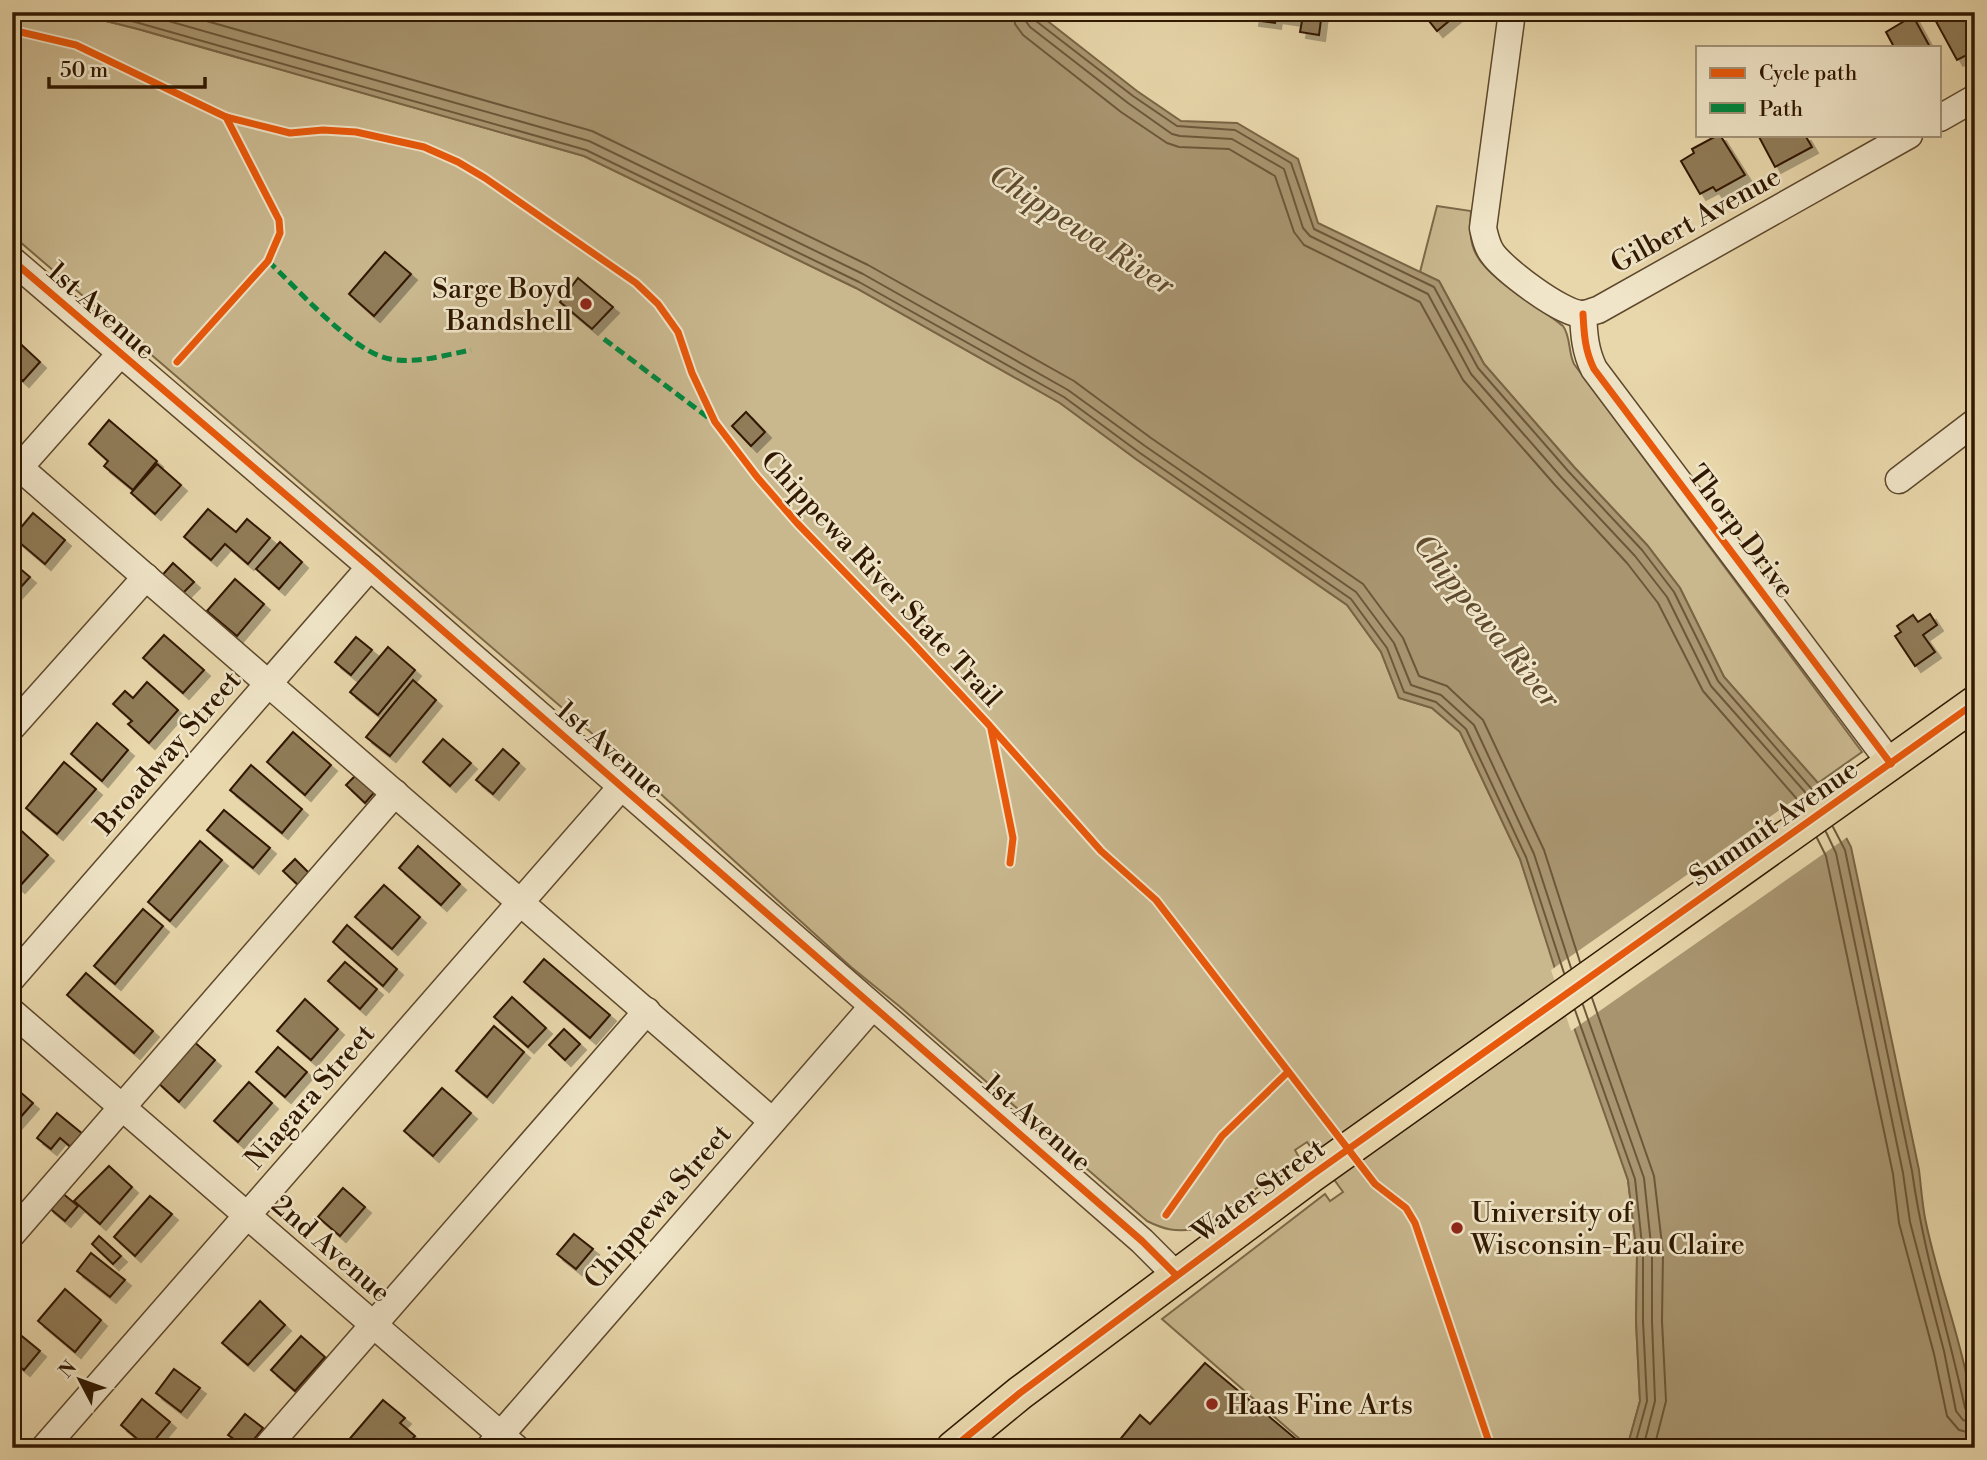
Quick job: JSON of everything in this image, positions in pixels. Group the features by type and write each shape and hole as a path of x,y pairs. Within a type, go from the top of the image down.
{"main road":[{"name":"Summit Avenue","path":"1663,926 1975,703"},
{"name":"Water Street","path":"953,1448 1020,1393 1312,1175 1663,926"}],"street":[{"path":"1512,12 1483,228 1485,238 1490,251 1501,264 1555,304 1568,311 1583,314"},
{"path":"1941,117 1975,98"},
{"name":"Gilbert Avenue","path":"1583,314 1610,303 1907,136"},
{"name":"1st Avenue","path":"12,260 622,786 1142,1241 1176,1275"},
{"name":"Thorp Drive","path":"1583,314 1584,342 1587,357 1594,369 1883,770"},
{"path":"120,355 15,468 146,577 772,1121"},
{"path":"1899,480 1975,422"},
{"name":"Broadway Street","path":"12,978 370,567"},
{"path":"12,727 146,577"},
{"name":"Niagara Street","path":"44,1448 622,786"},
{"path":"12,1234 396,793"},
{"name":"Chippewa Street","path":"503,1443 772,1121 872,1007"},
{"path":"267,1448 647,1011"},
{"name":"2nd Avenue","path":"12,1012 373,1324 503,1443"}],"shaded area":[{"path":"12,12 70,12 138,29 584,156 856,288 1060,403 1347,605 1381,652 1399,698 1432,708 1460,732 1520,859 1628,1180 1637,1255 1636,1321 1640,1401 1627,1448 1310,1448 1162,1319 1325,1194 1330,1201 1343,1192 1307,1142 1295,1150 1300,1159 1196,1229 1171,1230 1147,1221 851,967 631,767 12,235"},
{"path":"1437,206 1471,211 1472,244 1483,264 1503,283 1563,326 1574,364 1862,752 1818,783 1724,677 1680,588 1647,545 1484,364 1439,281 1420,272"}],"water":[{"name":"Chippewa River","path":"70,12 1036,12 1137,91 1181,121 1237,123 1298,159 1318,223 1439,281 1484,364 1647,545 1680,588 1724,677 1818,783 1851,847 1919,1170 1931,1246 1969,1389 1975,1448 1627,1448 1640,1401 1636,1321 1637,1255 1628,1180 1570,1016 1520,859 1460,732 1432,708 1399,698 1381,652 1347,605 1060,403 856,288 584,156"}],"pier":[{"path":"1821,781 1849,836 1571,1031 1551,970"}],"building":[{"path":"1254,12 1322,12 1319,35 1300,32 1302,21 1276,17 1275,23 1253,20"},
{"path":"1422,12 1460,12 1437,31"},
{"path":"1940,12 1962,12 1975,34 1975,51 1957,60 1933,16"},
{"path":"1913,16 1929,46 1893,46 1886,32"},
{"path":"1721,136 1745,175 1716,191 1713,187 1700,194 1681,161 1694,153 1692,149"},
{"path":"1759,136 1806,136 1812,147 1775,167"},
{"path":"385,252 411,274 374,316 349,294"},
{"name":"Sarge Boyd Bandshell","path":"578,278 613,307 592,329 560,302"},
{"path":"12,336 40,362 23,381 15,374 12,377"},
{"path":"746,412 765,432 751,446 732,426"},
{"path":"109,420 157,461 133,490 104,466 108,461 89,444"},
{"path":"157,464 181,485 155,514 131,493"},
{"path":"208,509 236,532 247,519 270,538 248,564 225,544 211,560 184,537"},
{"path":"33,513 65,540 45,564 13,537"},
{"path":"280,542 302,562 279,589 256,569"},
{"path":"12,562 30,577 12,597"},
{"path":"173,563 194,582 179,597 159,579"},
{"path":"235,579 264,604 237,636 207,611"},
{"path":"1930,614 1937,625 1923,635 1935,652 1915,666 1895,636 1901,632 1897,626 1913,615 1918,622"},
{"path":"164,635 204,670 183,693 143,658"},
{"path":"356,637 372,650 351,675 335,662"},
{"path":"388,647 415,670 378,715 350,692"},
{"path":"413,680 436,700 390,756 366,737"},
{"path":"147,682 178,710 149,743 128,724 132,721 113,704 125,691 133,698"},
{"path":"97,723 128,750 102,781 71,754"},
{"path":"293,732 331,765 305,795 267,762"},
{"path":"443,739 471,763 450,786 423,762"},
{"path":"503,749 519,763 493,794 476,780"},
{"path":"64,762 96,789 57,834 26,808"},
{"path":"251,765 302,809 282,833 230,790"},
{"path":"361,770 379,787 365,803 346,785"},
{"path":"224,810 270,848 253,868 207,830"},
{"path":"15,825 48,855 19,887 12,881 12,828"},
{"path":"200,841 222,860 170,921 148,902"},
{"path":"418,846 460,884 441,905 399,868"},
{"path":"295,859 309,873 298,885 283,871"},
{"path":"384,885 420,917 392,949 355,917"},
{"path":"143,909 163,926 115,984 94,966"},
{"path":"347,925 397,969 383,986 333,942"},
{"path":"544,959 610,1015 590,1038 524,982"},
{"path":"345,962 377,989 360,1009 328,981"},
{"path":"86,973 153,1031 134,1053 67,995"},
{"path":"512,997 546,1028 528,1047 494,1017"},
{"path":"305,999 338,1029 311,1060 277,1031"},
{"path":"494,1026 524,1052 487,1097 456,1071"},
{"path":"564,1029 580,1044 565,1060 549,1045"},
{"path":"192,1040 215,1060 179,1102 156,1081"},
{"path":"278,1047 307,1072 285,1097 256,1072"},
{"path":"249,1082 272,1103 238,1142 214,1121"},
{"path":"12,1085 33,1103 12,1127"},
{"path":"442,1088 471,1113 433,1156 404,1131"},
{"path":"57,1113 84,1135 73,1149 60,1138 51,1149 37,1138"},
{"path":"109,1166 132,1187 100,1224 74,1201"},
{"path":"343,1188 365,1207 340,1236 318,1217"},
{"path":"61,1192 78,1206 65,1221 48,1207"},
{"path":"150,1196 172,1214 135,1256 114,1237"},
{"path":"574,1234 593,1249 576,1269 557,1254"},
{"path":"99,1236 121,1256 113,1264 92,1244"},
{"path":"91,1253 125,1280 110,1297 77,1271"},
{"path":"65,1289 101,1320 75,1352 38,1321"},
{"path":"260,1301 285,1325 248,1365 222,1343"},
{"path":"12,1328 40,1351 24,1370 12,1360"},
{"path":"301,1336 325,1357 295,1391 271,1370"},
{"name":"Haas Fine Arts","path":"1205,1363 1296,1439 1288,1448 1113,1448 1140,1415 1150,1424"},
{"path":"174,1369 200,1388 181,1412 156,1393"},
{"path":"142,1399 170,1422 148,1448 121,1425"},
{"path":"383,1400 405,1418 400,1423 415,1436 409,1443 414,1448 354,1448 347,1442"},
{"path":"245,1414 263,1428 247,1448 228,1435"}],"marked path":[{"path":"268,261 343,332 375,354 390,359 410,360 471,350"},
{"path":"604,339 710,419"}],"cycle path":[{"name":"Chippewa River State Trail","path":"12,30 76,45 226,117 290,133 323,130 356,132 424,147 485,178 636,283 658,304 678,332 692,373 715,422 757,477 797,523 990,726 1101,851 1156,900 1375,1184 1406,1208 1415,1223 1491,1448"},
{"path":"177,362 268,261 280,233 279,220 226,117"},
{"path":"12,260 370,567 1142,1241 1176,1275"},
{"path":"1583,314 1587,349 1594,369 1891,764"},
{"path":"953,1448 1020,1393 1312,1175 1975,703"},
{"path":"991,729 1013,838 1010,863"},
{"path":"1166,1215 1222,1136 1288,1072"}],"place":[{"name":"Sarge Boyd Bandshell","path":"586,304"},
{"name":"University of Wisconsin-Eau Claire","path":"1457,1228"},
{"name":"Haas Fine Arts","path":"1212,1404"}]}
